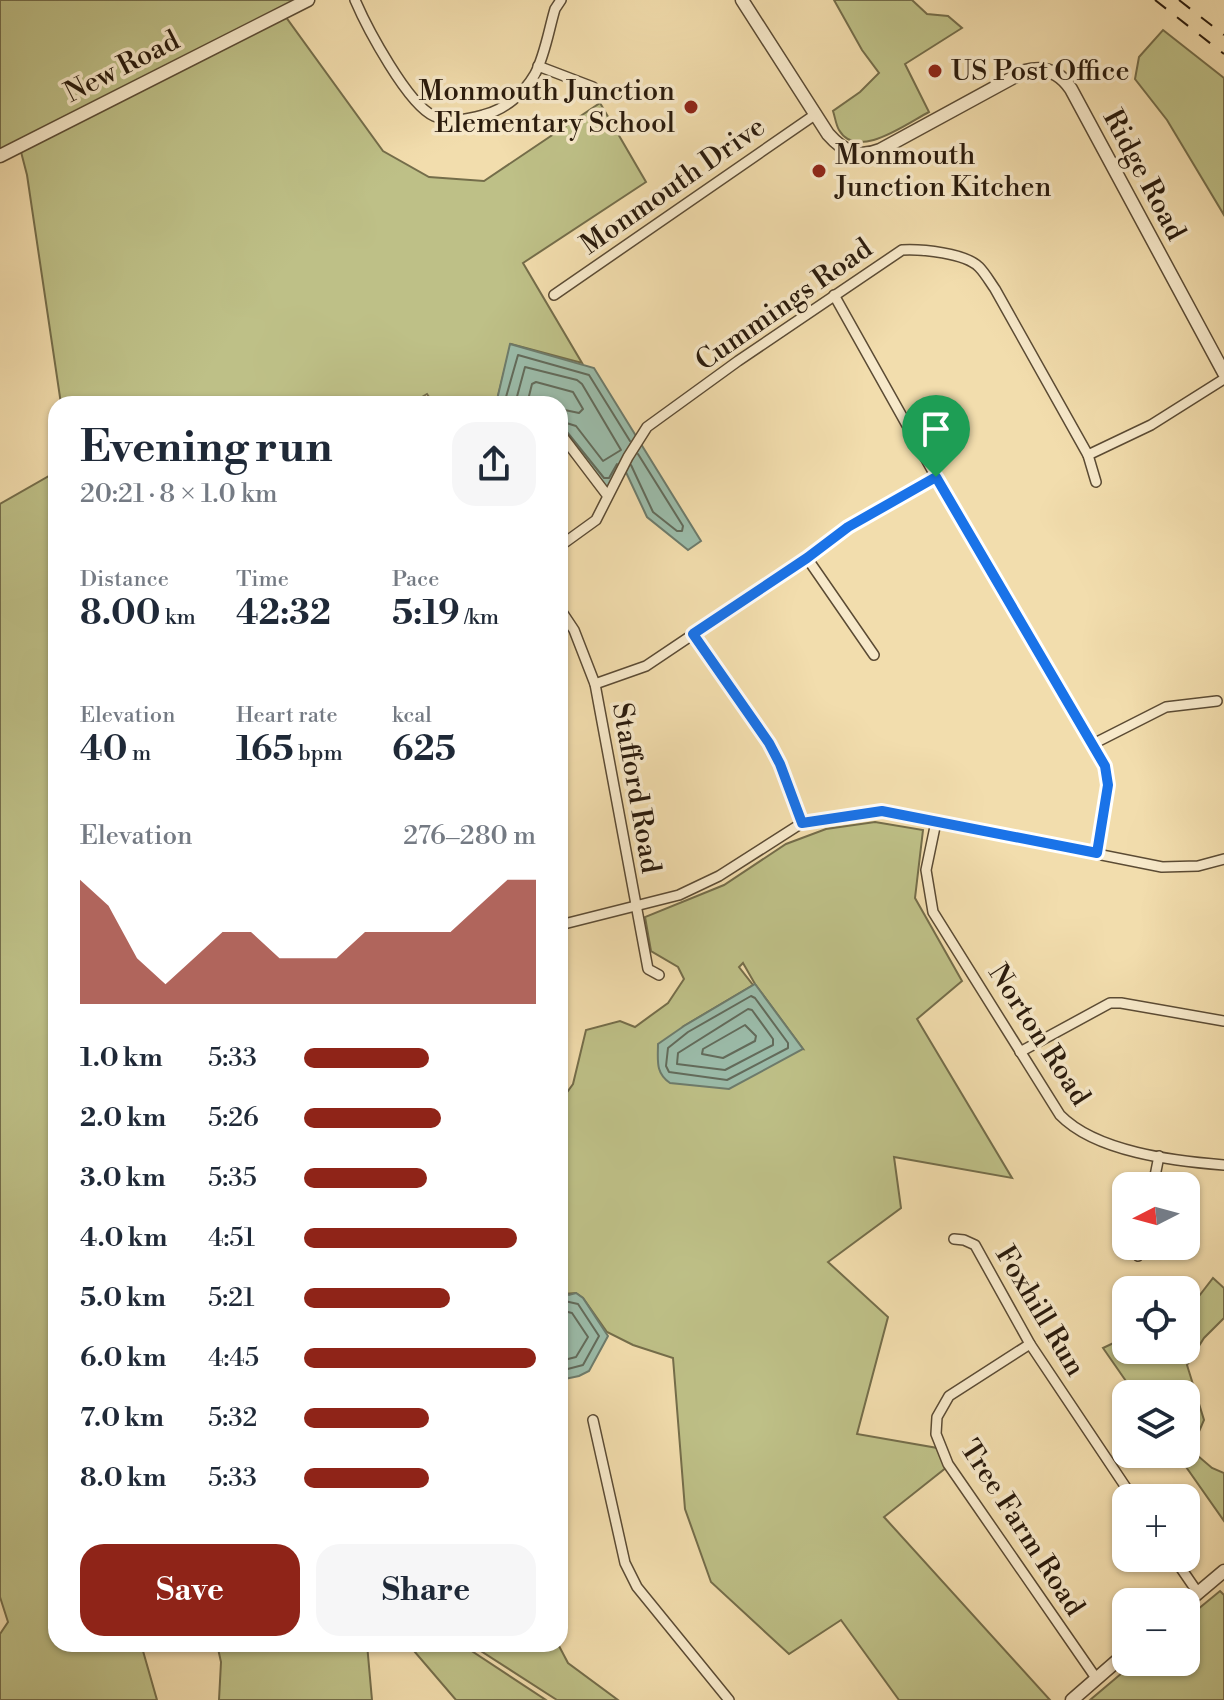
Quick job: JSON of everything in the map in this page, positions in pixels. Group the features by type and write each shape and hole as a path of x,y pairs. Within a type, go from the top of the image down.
{"street":[{"name":"New Road","path":"0,156 308,0"},
{"path":"355,0 366,26 413,98 432,116 448,120 497,111 520,94 538,66 555,9 561,0"},
{"name":"Ridge Road","path":"742,0 828,134 843,149 857,154 880,150 1022,72 1040,69 1058,75 1071,89 1224,376"},
{"path":"538,66 593,87"},
{"name":"Monmouth Drive","path":"554,295 816,114"},
{"name":"Cummings Road","path":"568,540 596,520 647,427 902,250 919,249 954,256 977,265 995,289 1088,455 1096,482"},
{"path":"834,295 1105,766 1108,785 1097,853"},
{"path":"1088,455 1151,425 1224,376"},
{"path":"568,444 607,495"},
{"path":"595,684 646,666 848,527 936,477"},
{"path":"807,558 874,655"},
{"name":"Stafford Road","path":"568,621 595,684 648,969 659,975"},
{"path":"693,634 769,743 802,823"},
{"path":"1093,744 1166,707 1217,701"},
{"path":"568,923 679,895 719,876 802,823 882,811 1162,867 1198,866 1224,859"},
{"name":"Norton Road","path":"936,822 926,870 933,912 1054,1107 1075,1129 1102,1143 1159,1156 1224,1165"},
{"path":"1020,1052 1110,1003 1224,1021"},
{"path":"1156,1172 1159,1156"},
{"name":"Foxhill Run","path":"954,1239 975,1245 1030,1344 1124,1484"},
{"name":"Tree Farm Road","path":"1030,1344 949,1396 937,1417 936,1434 948,1464 1096,1678"},
{"path":"593,1420 618,1538 631,1575 637,1587 729,1700"},
{"path":"1200,1591 1224,1571"},
{"path":"1072,1700 1112,1665"}],"green space":[{"path":"0,0 307,0 283,13 383,151 429,177 484,181 600,103 646,182 523,263 582,363 511,344 498,396 60,396 27,175 20,148 0,149"},
{"path":"834,0 912,0 927,14 948,16 962,28 905,64 929,112 869,141 847,139 839,130 833,111 860,92 879,73 862,50"},
{"path":"1163,30 1224,78 1224,215 1167,120 1135,79 1139,57"},
{"path":"48,477 48,1652 143,1652 157,1700 0,1700 0,1634 8,1622 0,1597 0,504"},
{"path":"875,822 923,830 915,898 962,981 917,1019 1012,1178 894,1157 901,1208 828,1262 888,1317 857,1434 943,1449 952,1463 884,1517 1050,1700 899,1700 841,1620 789,1654 711,1582 685,1509 673,1358 633,1345 607,1332 583,1298 576,1293 568,1294 568,1091 573,1084 586,1030 620,1021 635,1027 668,1003 684,979 678,967 651,951 645,917 724,885 786,844 826,829","holes":["743,963 803,1049 684,1026 753,985 739,967"]},
{"path":"1213,1278 1224,1288 1224,1318 1200,1344 1200,1295"},
{"path":"1112,1344 1112,1361 1103,1348"},
{"path":"1114,1364 1188,1364 1192,1380 1125,1380"},
{"path":"1200,1407 1204,1420 1200,1429"},
{"path":"1200,1458 1224,1473 1224,1521 1200,1484 1187,1468 1200,1468"},
{"path":"1220,1591 1224,1595 1224,1700 1090,1700 1118,1676 1200,1676 1200,1607"},
{"path":"219,1652 368,1652 372,1700 219,1700"},
{"path":"415,1652 473,1652 546,1700 456,1700"},
{"path":"482,1652 562,1652 568,1663 618,1700 557,1700"}],"water":[{"path":"510,344 594,368 701,541 688,550 647,517 624,468 608,498 568,446 568,396 498,396"},
{"path":"755,984 803,1049 729,1089 670,1083 665,1079 658,1066 658,1044"},
{"path":"576,1293 583,1298 608,1336 589,1371 568,1378 568,1294"}],"railway":[{"path":"1155,0 1224,54"},
{"path":"1179,0 1224,35"}],"place":[{"name":"US Post Office","path":"935,71"},
{"name":"Monmouth Junction Elementary School","path":"691,107"},
{"name":"Monmouth Junction Kitchen","path":"819,171"}],"route":[{"path":"936,477 1105,766 1108,785 1097,853 882,811 802,823 769,743 693,634 848,527 936,477"}]}
